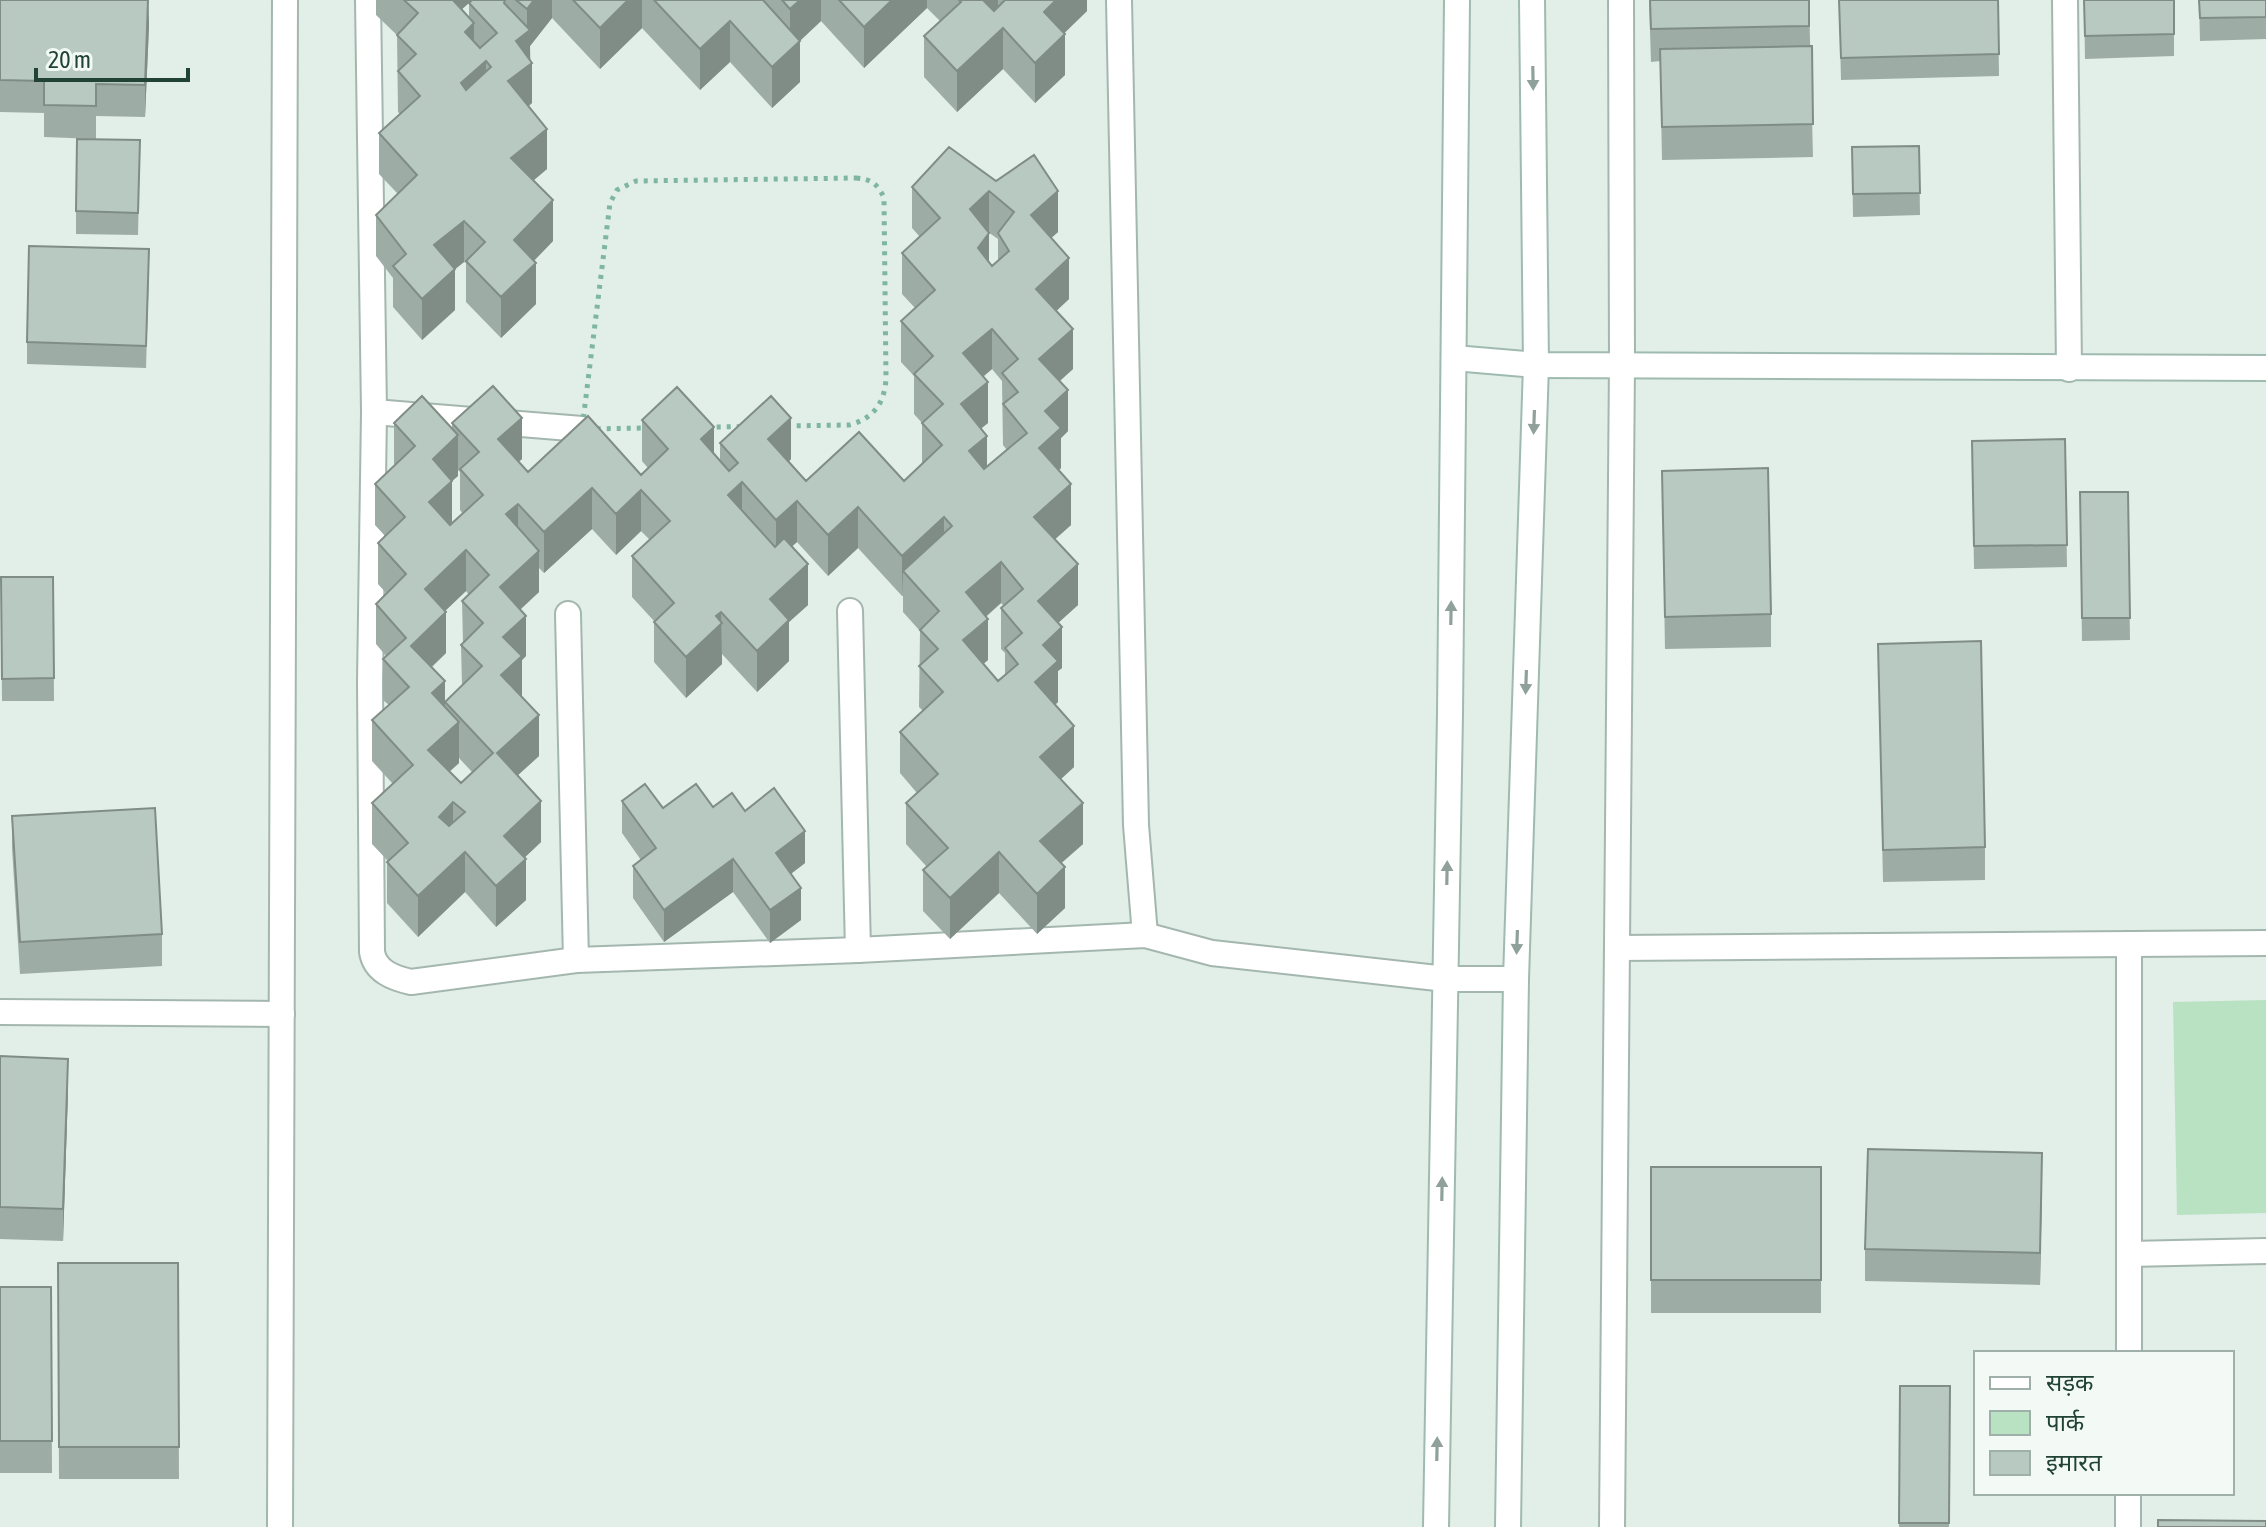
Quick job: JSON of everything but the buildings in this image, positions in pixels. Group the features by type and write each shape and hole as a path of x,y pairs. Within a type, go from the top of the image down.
{"street":[{"path":"280,1527 285,0"},
{"path":"368,0 374,412 370,682 373,961 383,971 396,979 411,982 576,960 1145,935 1212,953 1446,979 1516,979"},
{"path":"1119,0 1136,825 1145,935"},
{"path":"1436,1527 1446,979 1457,0"},
{"path":"1508,1527 1516,979 1536,365 1532,0"},
{"path":"1612,1527 1622,363 1621,0"},
{"path":"2065,0 2069,369"},
{"path":"1454,358 1536,365 2266,368"},
{"path":"374,412 582,429"},
{"path":"850,611 858,950"},
{"path":"568,614 576,960"},
{"path":"1617,948 2266,943"},
{"path":"2129,944 2129,1351"},
{"path":"0,1012 282,1014"},
{"path":"2129,1254 2266,1251"},
{"path":"2128,1495 2128,1527"}],"path":[{"path":"856,178 868,178 879,187 884,198 886,219 886,378 885,393 876,411 861,422 849,425 582,429 610,203 617,190 636,181 856,178"}],"green space":[{"path":"2266,1000 2266,1213 2177,1215 2173,1002"}]}
